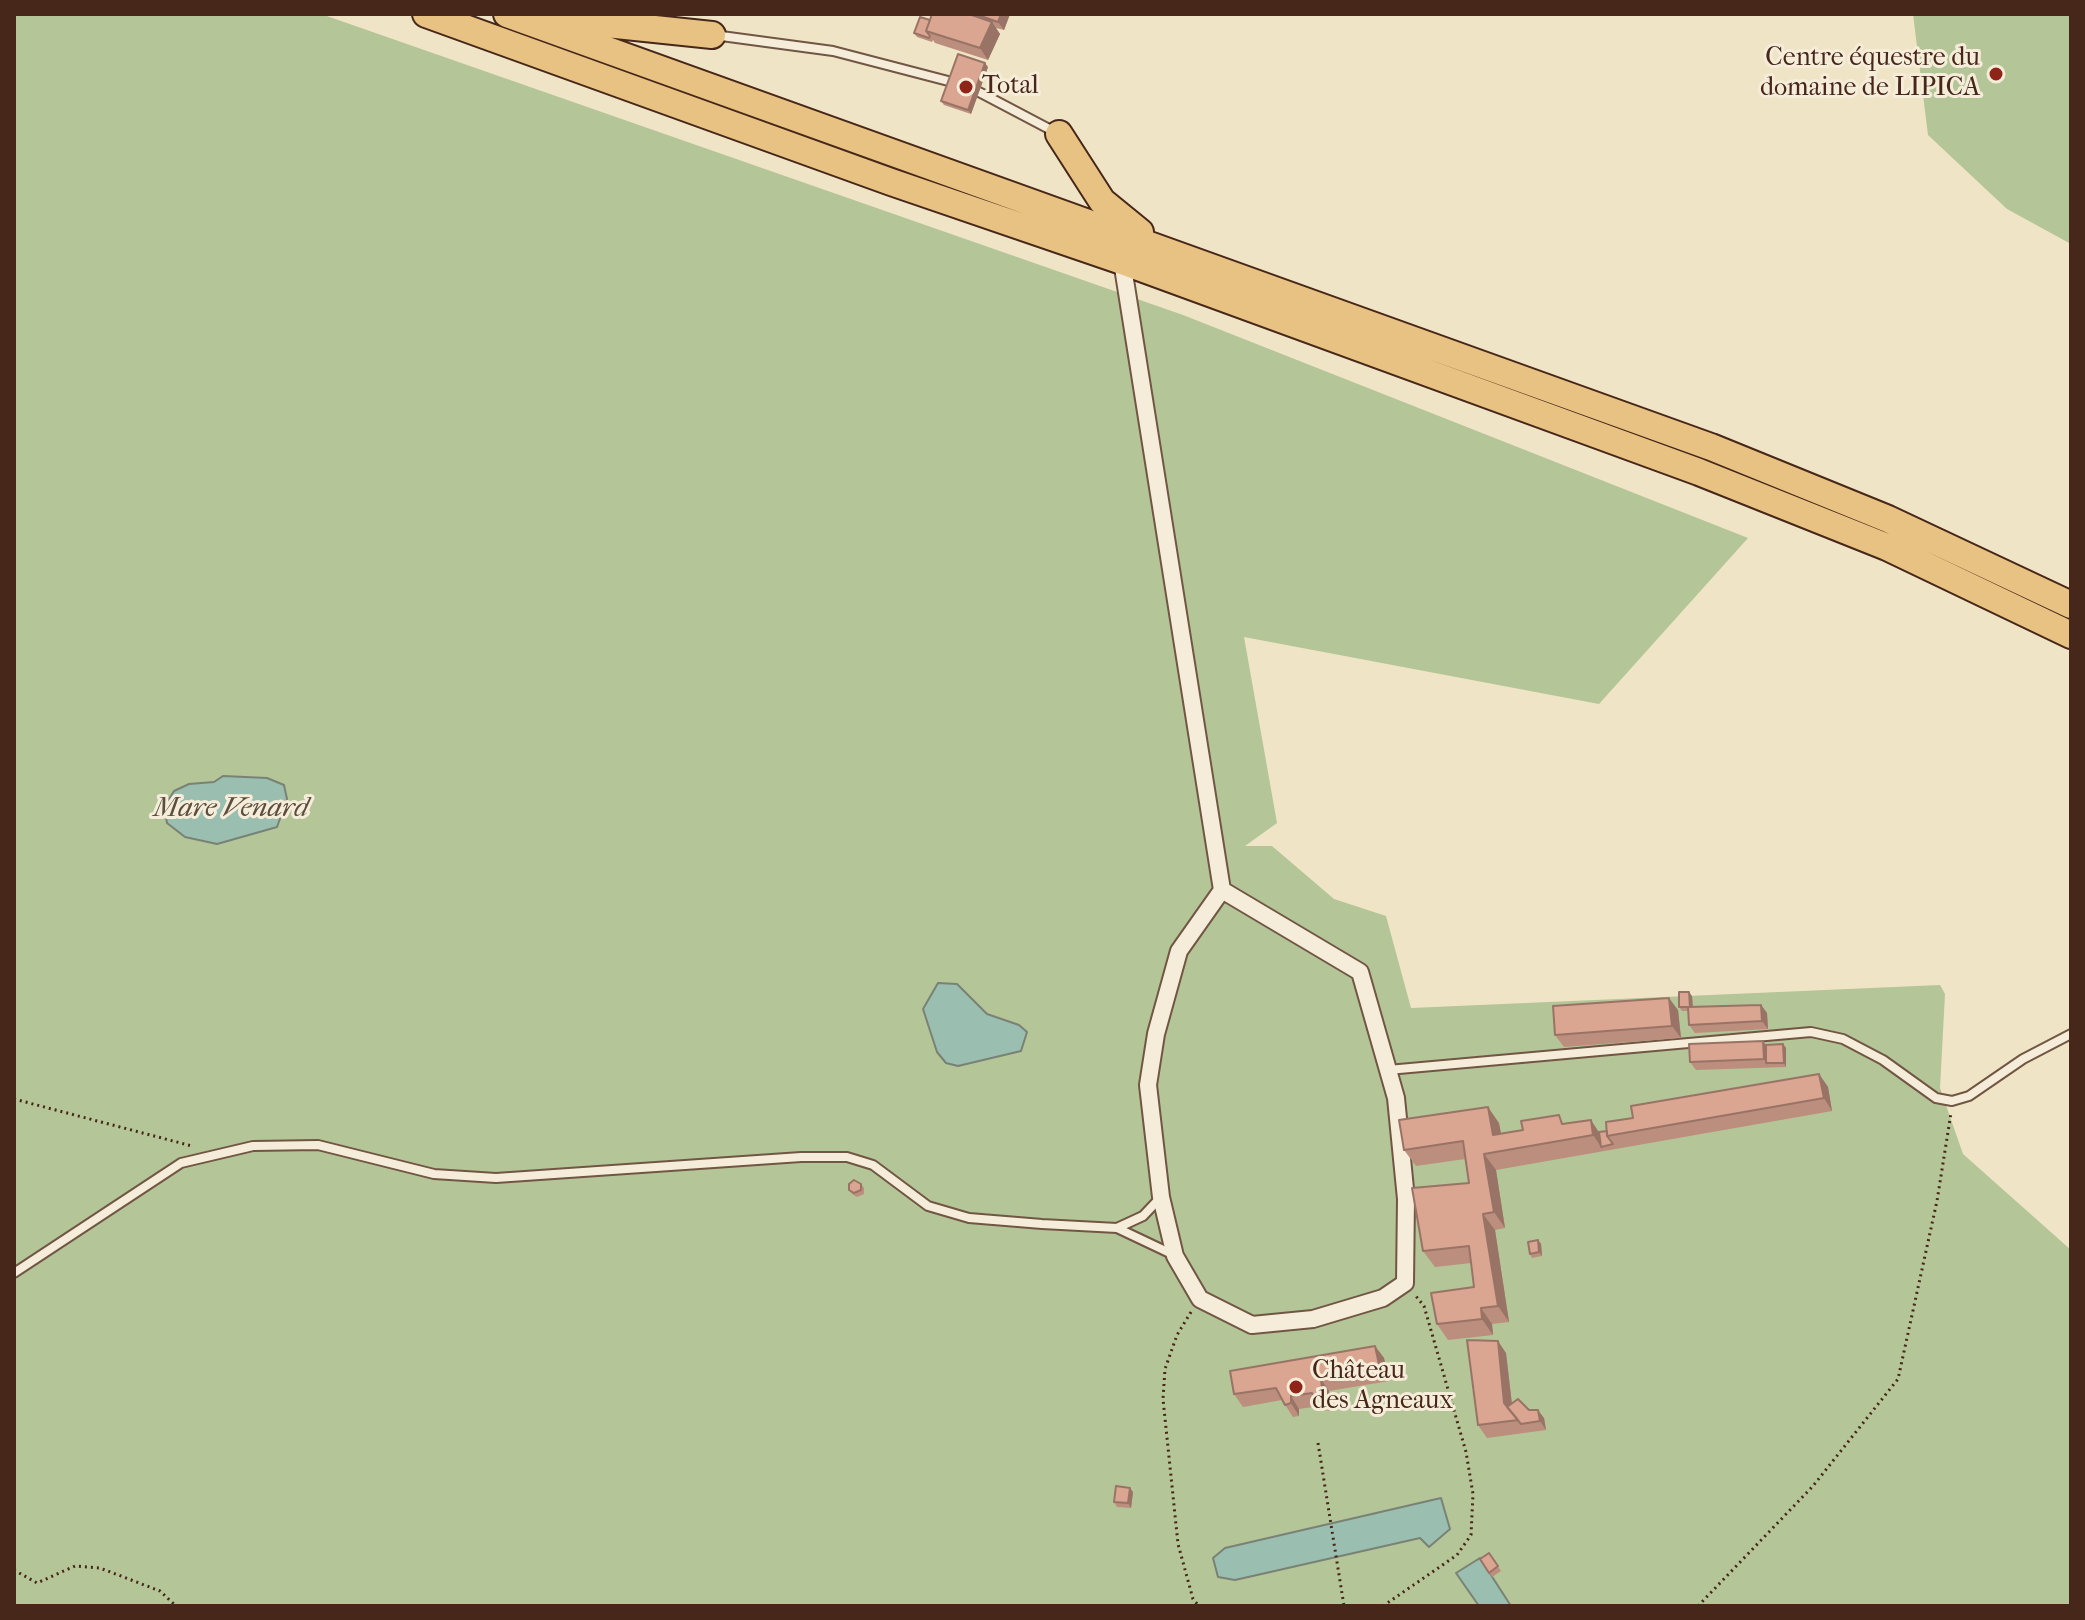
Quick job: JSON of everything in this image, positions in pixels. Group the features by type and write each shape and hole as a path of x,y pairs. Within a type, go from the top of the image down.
{"highway":[{"path":"426,14 891,182 1122,261 1714,478 1887,547 2071,635"},
{"path":"507,14 712,35"},
{"path":"507,14 1711,447 1888,519 2071,605"},
{"path":"1059,134 1102,201 1159,246"}],"street":[{"path":"1122,261 1222,890 1179,951 1156,1034 1148,1085 1161,1197 1175,1256 1200,1299 1252,1325 1313,1319 1383,1298 1405,1283 1406,1199 1396,1098 1360,972 1222,890"}],"lane":[{"path":"712,35 833,51 952,82"},
{"path":"979,92 1059,134"},
{"path":"1388,1070 1677,1046 1746,1035 1799,1032 1843,1039 1883,1060 1936,1098 1952,1101 1969,1096 2023,1059 2071,1034"},
{"path":"14,1273 181,1163 253,1146 318,1145 434,1174 496,1178 801,1157 847,1157 873,1165 928,1206 969,1218 1117,1228 1175,1256"},
{"path":"1117,1228 1143,1216 1161,1197"}],"path":[{"path":"14,1099 218,1154"},
{"path":"1698,1606 1796,1505 1898,1379 1937,1201 1952,1101"},
{"path":"1383,1606 1457,1555 1471,1535 1473,1494 1466,1452 1424,1306 1405,1283"},
{"path":"1199,1606 1193,1599 1178,1544 1163,1399 1165,1369 1177,1335 1200,1299"},
{"path":"1318,1443 1344,1606"},
{"path":"14,1570 37,1583 75,1566 100,1568 160,1591 176,1606"}],"shaded area":[{"path":"14,14 321,14 1183,315 1748,538 1599,704 1244,637 1277,823 1245,846 1272,846 1334,899 1386,916 1411,1008 1940,985 1945,994 1940,1088 1963,1154 2071,1250 2071,1606 14,1606"},
{"name":"Centre équestre du domaine de LIPICA","path":"1913,14 2071,14 2071,244 2007,209 1928,135"}],"water":[{"name":"Mare Venard","path":"223,776 267,778 284,785 287,799 277,827 217,844 185,837 167,823 164,807 174,791 189,784 214,782"},
{"path":"938,983 957,984 987,1014 1019,1025 1027,1032 1021,1051 958,1066 946,1063 937,1052 923,1009"},
{"path":"1441,1498 1450,1529 1429,1547 1420,1538 1235,1580 1218,1577 1213,1558 1225,1548"},
{"path":"1480,1558 1511,1606 1479,1606 1456,1573"}],"building":[{"path":"932,14 969,14 992,22 980,48 926,31"},
{"path":"975,14 1001,14 998,22"},
{"path":"920,17 930,20 926,31 929,38 914,33"},
{"name":"Total","path":"958,54 985,63 968,110 941,101"},
{"path":"1679,992 1689,992 1690,1007 1679,1007"},
{"path":"1669,998 1672,1026 1555,1035 1553,1006"},
{"path":"1761,1005 1762,1021 1689,1025 1688,1007"},
{"path":"1763,1041 1764,1059 1690,1062 1689,1044"},
{"path":"1783,1044 1784,1063 1766,1063 1766,1045"},
{"path":"1819,1074 1824,1098 1607,1136 1606,1122 1633,1118 1631,1106"},
{"path":"1488,1107 1493,1135 1523,1130 1521,1121 1559,1115 1562,1124 1591,1120 1593,1135 1484,1154 1494,1212 1483,1214 1498,1306 1481,1308 1482,1319 1437,1324 1431,1293 1474,1287 1469,1246 1423,1251 1412,1188 1469,1183 1463,1141 1404,1150 1399,1120"},
{"path":"1607,1131 1613,1144 1601,1147 1599,1132"},
{"path":"854,1180 861,1184 861,1190 854,1193 849,1190 849,1184"},
{"path":"1538,1240 1539,1252 1530,1254 1528,1242"},
{"path":"1467,1340 1498,1341 1504,1403 1518,1420 1478,1425"},
{"path":"1375,1346 1380,1369 1321,1379 1323,1399 1315,1398 1312,1393 1291,1396 1291,1403 1285,1405 1276,1388 1234,1394 1230,1371"},
{"path":"1518,1399 1529,1410 1538,1410 1540,1421 1521,1424 1507,1407"},
{"path":"1116,1486 1130,1488 1128,1503 1114,1502"},
{"path":"1489,1553 1498,1566 1489,1573 1480,1559"}],"place":[{"name":"Centre équestre du domaine de LIPICA","path":"1996,74"},
{"name":"Total","path":"966,87"},
{"name":"Château des Agneaux","path":"1296,1387"}]}
